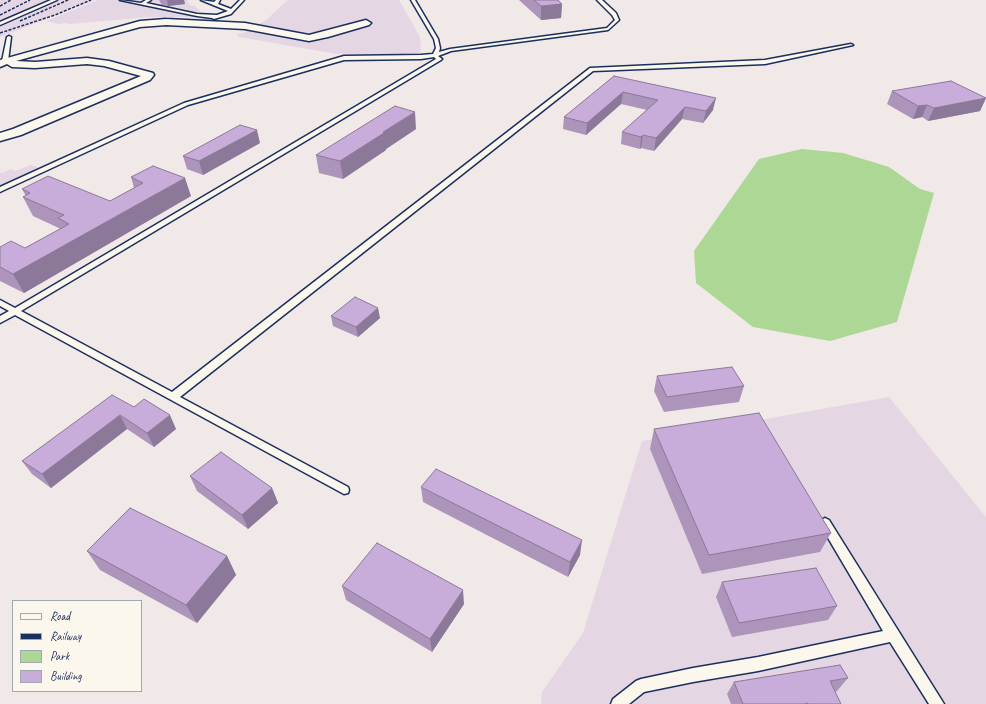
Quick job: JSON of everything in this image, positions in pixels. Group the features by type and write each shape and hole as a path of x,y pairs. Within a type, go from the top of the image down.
{"street":[{"path":"2,63 140,24 166,22 245,26 309,38 366,23"},
{"path":"0,137 18,132 146,78 149,75 113,65 87,61 35,65 2,63"}],"lane":[{"path":"0,24 55,0"},
{"path":"122,0 197,15 219,17"},
{"path":"142,4 149,0"},
{"path":"203,0 216,2 231,11"},
{"path":"206,23 231,11 242,0"},
{"path":"413,0 436,39 438,48 435,55"},
{"path":"0,190 186,104 344,58 421,57 435,55 450,50 608,29 617,20 614,14 599,0"},
{"path":"2,63 9,37"},
{"path":"173,397 592,69 764,62 851,44"},
{"path":"0,320 439,59 435,55"},
{"path":"0,303 344,490"},
{"path":"820,514 893,635 937,704"},
{"path":"618,704 641,686 693,675 758,664 893,635"}],"shaded area":[{"path":"0,0 95,0 0,37"},
{"path":"98,0 187,0 191,6 195,6 203,14 201,17 149,17 70,24 59,24 46,21"},
{"path":"288,0 399,0 420,37 421,53 418,55 337,54 239,37 237,34 243,33 266,20"},
{"path":"31,165 40,168 0,186 0,172 2,173 11,169 15,171"},
{"path":"889,397 986,517 986,704 541,704 542,692 583,633 642,441"}],"green space":[{"path":"802,149 843,153 889,167 920,189 934,193 897,322 830,341 753,327 696,283 694,251 759,159"}],"building":[{"path":"534,0 558,0 562,4 541,6"},
{"path":"614,76 716,98 706,111 685,107 656,138 643,135 641,137 622,132 658,100 623,92 587,123 564,117"},
{"path":"951,81 986,98 934,108 927,105 918,106 892,91"},
{"path":"395,106 415,112 340,161 316,155"},
{"path":"240,125 257,130 199,161 183,156"},
{"path":"153,166 185,178 13,274 0,267 0,247 11,241 25,248 69,224 58,218 64,215 23,197 30,193 22,189 48,176 110,201 143,183 131,177"},
{"path":"355,297 378,308 356,327 331,316"},
{"path":"732,367 744,386 667,397 657,376"},
{"path":"112,395 134,407 144,399 170,415 147,433 120,415 42,474 22,461"},
{"path":"759,413 831,533 709,555 654,429"},
{"path":"221,452 272,488 242,515 190,476"},
{"path":"436,469 582,540 570,562 421,487"},
{"path":"130,508 227,556 186,605 87,551"},
{"path":"377,543 463,590 430,639 342,586"},
{"path":"816,568 837,606 739,623 722,582"},
{"path":"840,665 848,678 830,681 841,704 743,704 734,682"}],"railway":[{"path":"0,6 11,0"},
{"path":"0,15 30,0"},
{"path":"20,21 68,0"},
{"path":"0,33 55,15 91,0"}]}
